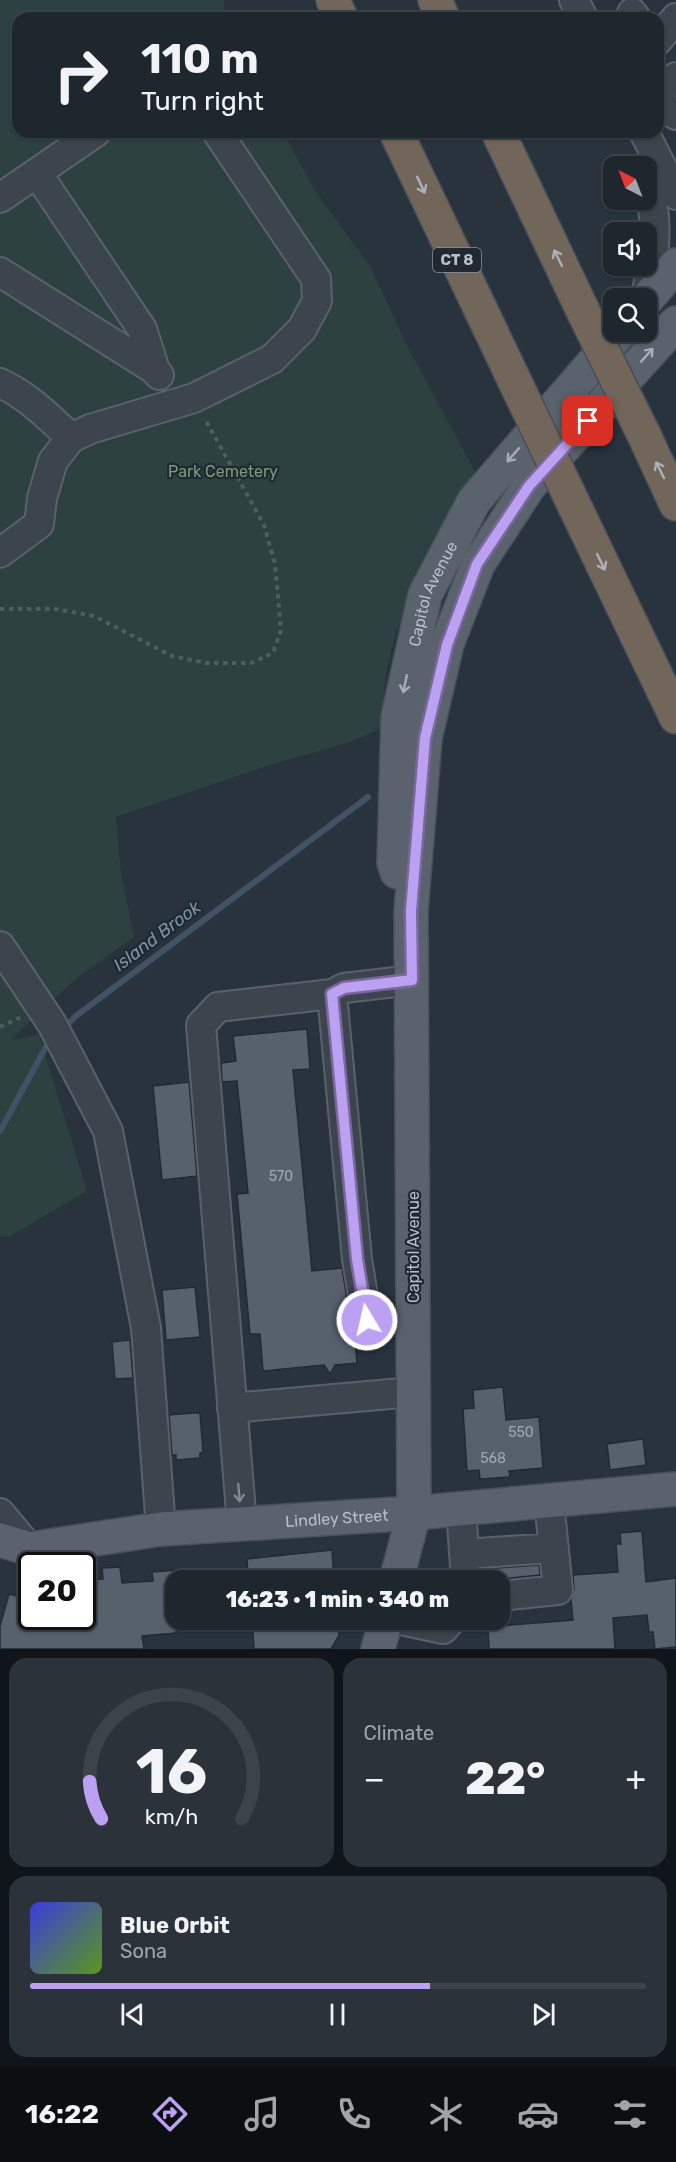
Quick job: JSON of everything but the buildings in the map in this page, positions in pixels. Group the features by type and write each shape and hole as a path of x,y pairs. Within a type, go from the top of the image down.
{"highway":[{"name":"CT 8","path":"399,138 676,717"},
{"path":"501,138 676,504"}],"main road":[{"path":"656,288 676,265"},
{"name":"Capitol Avenue","path":"399,1570 414,1513 411,911 425,738 447,645 477,564 529,486 676,323"},
{"name":"Capitol Avenue","path":"411,911 394,862 398,717 425,595 474,501 611,342"},
{"name":"Lindley Street","path":"15,1545 161,1530 414,1513 676,1489"},
{"path":"378,1649 383,1630"}],"street":[{"path":"664,33 676,18"},
{"path":"664,87 676,77"},
{"path":"664,106 676,115"},
{"path":"0,198 87,138"},
{"path":"0,553 39,524 42,498 53,461 71,438 90,429 186,400 272,359 302,329 317,301 316,279 221,138"},
{"path":"637,138 641,156"},
{"path":"647,138 676,195"},
{"path":"36,173 142,329 155,370"},
{"path":"648,288 654,240 653,210"},
{"path":"0,272 155,370 186,400"},
{"path":"0,383 12,388 71,438"},
{"path":"0,946 58,1034 108,1131 146,1328 161,1530"},
{"path":"242,1524 201,1025 219,1007 332,994 344,988 412,980"},
{"path":"332,994 357,1259 367,1320"},
{"path":"232,1408 413,1392"},
{"path":"510,1595 558,1590 549,1501"},
{"path":"461,1509 465,1568 553,1548"},
{"path":"0,1513 15,1545"}],"path":[{"path":"0,609 56,609 94,616 172,656 206,663 251,663 273,654 281,630 275,564 264,525 186,400"}],"green space":[{"name":"Park Cemetery","path":"0,0 224,0 224,12 12,12 12,138 286,138 314,189 371,268 406,344 476,473 408,603 395,636 387,669 380,729 351,742 266,766 116,817 121,873 134,937 81,975 46,1005 11,1040 39,1035 87,1191 9,1237 0,1236"}],"waterway":[{"name":"Island Brook","path":"63,1029 76,1016 368,797"},
{"name":"Island Brook","path":"0,1131 51,1040"}],"route":[{"path":"367,1320 357,1259 332,994 344,988 412,980 411,911 425,738 447,645 477,564 529,486 588,421"}]}
